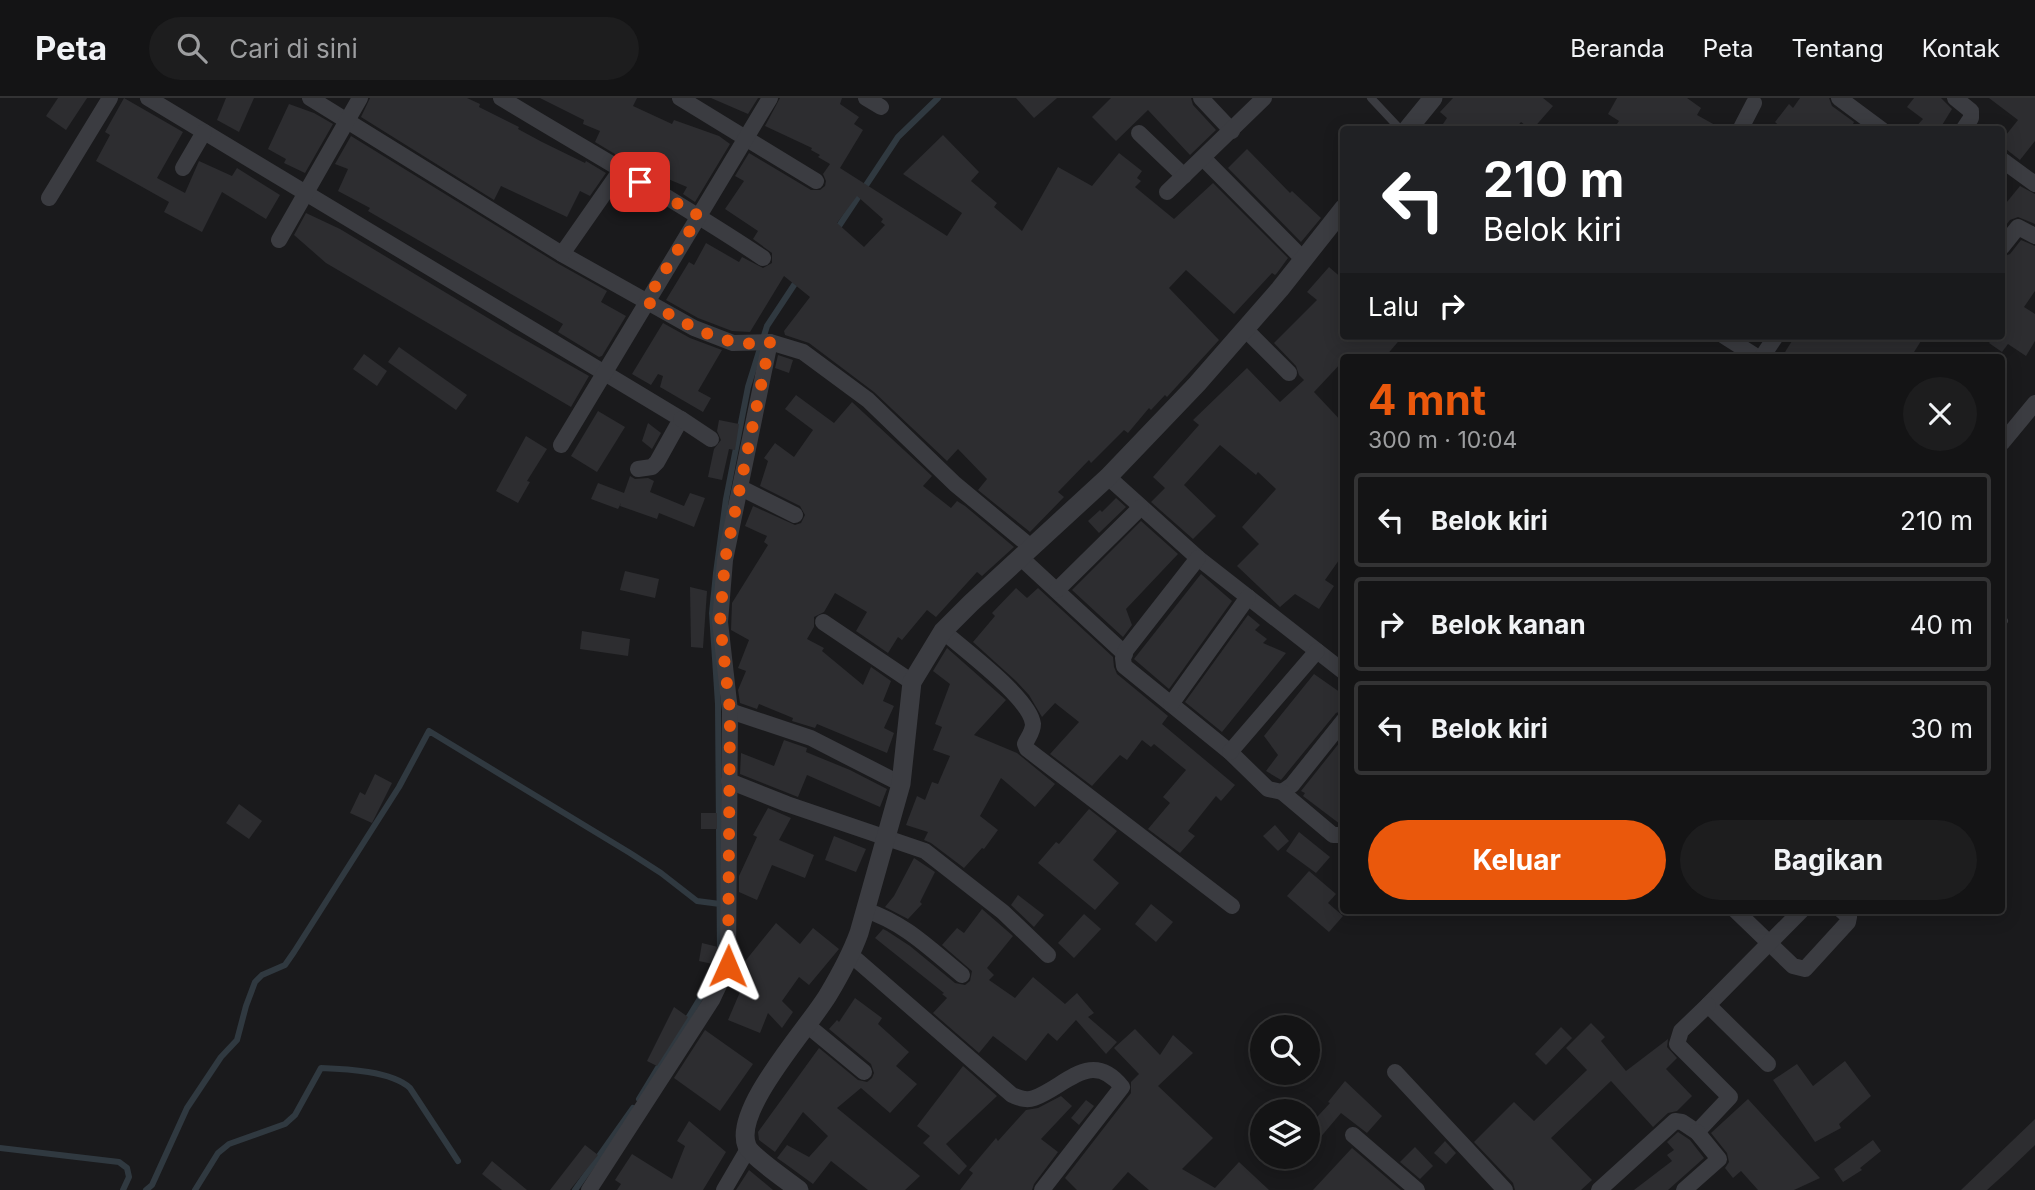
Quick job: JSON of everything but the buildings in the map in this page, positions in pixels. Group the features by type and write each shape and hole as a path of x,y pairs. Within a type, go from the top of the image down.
{"street":[{"path":"49,198 110,98"},
{"path":"148,98 711,439"},
{"path":"310,98 562,254 704,332 733,343 761,343 803,352 868,400 1027,553 1057,590 1125,654"},
{"path":"279,240 360,98"},
{"path":"501,98 699,216 763,258"},
{"path":"680,98 816,181"},
{"path":"561,445 770,98"},
{"path":"866,98 881,107"},
{"path":"1201,98 1232,131"},
{"path":"1167,192 1264,98"},
{"path":"1410,126 1433,98"},
{"path":"1839,98 1877,126"},
{"path":"1955,98 1971,111 1971,118 1966,126"},
{"path":"1742,126 1753,100"},
{"path":"183,167 204,132"},
{"path":"1139,133 1184,176"},
{"path":"1203,158 1303,259"},
{"path":"2005,162 2035,184"},
{"path":"562,254 620,171"},
{"path":"799,1190 748,1150 744,1126 790,1046 828,996 851,955 901,784 912,682 943,631 1108,477 1246,330 1340,213"},
{"path":"2005,243 2016,228 2033,231"},
{"path":"1246,330 1289,373"},
{"path":"1730,340 1751,354"},
{"path":"589,1190 712,1000 728,966 730,711 720,622 725,560 741,488 761,343"},
{"path":"2005,439 2035,403"},
{"path":"638,469 652,467 657,462 681,419"},
{"path":"1108,477 1198,558 1340,668"},
{"path":"741,488 795,515"},
{"path":"1057,590 1141,507"},
{"path":"1198,558 1125,654 1124,666 1230,752 1268,789 1282,792 1333,835 1340,835"},
{"path":"1171,704 1248,597"},
{"path":"823,622 912,682"},
{"path":"943,631 1015,694 1030,713 1032,730 1025,744 1027,749 1232,906"},
{"path":"1230,752 1317,651"},
{"path":"730,711 811,738 901,784"},
{"path":"1282,792 1292,785 1340,725"},
{"path":"729,781 787,804 925,851 1003,912 1048,956"},
{"path":"865,910 888,918 907,929 962,975"},
{"path":"1739,914 1793,966 1805,969 1848,922 1849,917 1846,914"},
{"path":"1697,1132 1730,1097 1677,1044 1681,1031 1798,914"},
{"path":"851,955 1012,1094 1024,1099 1033,1098 1073,1074 1091,1070 1106,1072 1122,1087 1042,1190"},
{"path":"1708,1005 1768,1063"},
{"path":"807,1024 864,1072"},
{"path":"1395,1072 1505,1190"},
{"path":"1599,1190 1675,1121 1682,1122 1697,1132 1719,1159 1684,1190"},
{"path":"1353,1135 1417,1190"},
{"path":"724,1190 748,1150"}],"lane":[{"path":"1371,98 1397,126"}],"waterway":[{"path":"835,232 898,137 938,98"},
{"path":"639,1099 710,982 720,953 718,704 712,613 716,573 726,499 748,387 767,326 798,279"},
{"path":"146,1190 152,1185 187,1108 221,1057 237,1040 255,982 262,975 285,965 399,787 429,731 630,853 697,901 720,904"},
{"path":"195,1190 218,1153 229,1144 285,1124 295,1115 321,1068 381,1074 402,1082 410,1088 458,1161"},
{"path":"575,1190 633,1108"},
{"path":"0,1148 119,1162 127,1168 129,1177 123,1190"}],"route":[{"path":"640,182 699,216 646,301 694,328 733,343 770,342 725,560 720,622 730,711 728,966"}]}
